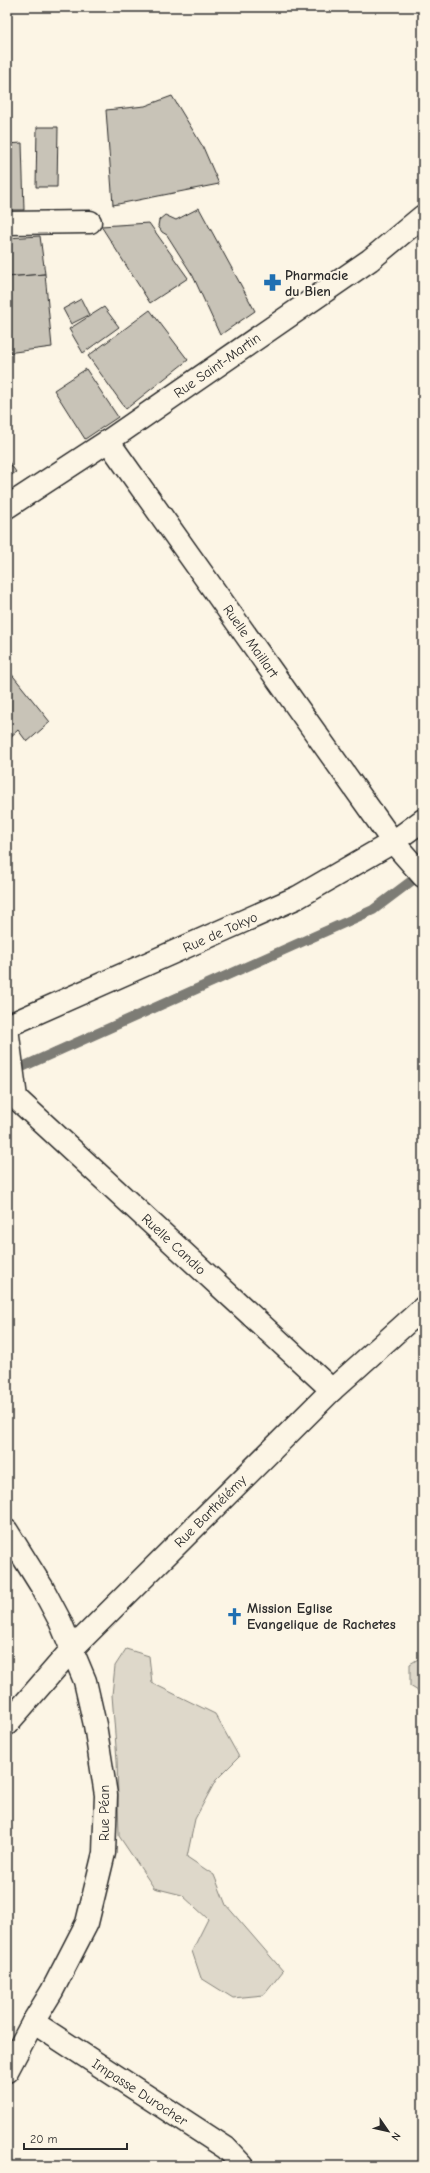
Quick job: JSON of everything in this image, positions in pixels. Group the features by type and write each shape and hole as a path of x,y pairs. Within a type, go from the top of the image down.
{"street":[{"name":"Rue Saint-Martin","path":"7,507 108,441 370,260 423,216"},
{"path":"7,223 90,222"},
{"name":"Ruelle Maillart","path":"108,441 393,842 423,876"},
{"name":"Rue de Tokyo","path":"7,1027 298,898 393,842 423,820"},
{"path":"7,1027 12,1100"},
{"name":"Ruelle Candio","path":"12,1100 332,1390"},
{"name":"Rue Barthélémy","path":"7,1724 72,1649 332,1390 423,1308"},
{"name":"Rue Péan","path":"7,1531 42,1587 72,1649 85,1681 95,1725 106,1794 104,1853 87,1923 52,1991 33,2022 7,2071"},
{"name":"Impasse Durocher","path":"33,2022 226,2148 243,2166"}],"shaded area":[{"path":"126,1649 149,1656 152,1683 215,1714 239,1757 216,1780 195,1819 187,1857 214,1875 226,1905 283,1971 264,1995 233,1998 201,1978 192,1951 208,1919 182,1895 154,1888 119,1836 117,1760 112,1695 115,1666"},
{"path":"423,1656 423,1694 410,1686 410,1664"}],"building":[{"path":"172,96 203,147 219,184 113,205 106,110 145,106"},
{"path":"37,127 58,127 57,187 36,187"},
{"path":"22,143 24,210 7,210 7,144"},
{"path":"199,208 255,311 220,335 193,276 167,235 162,232 158,226 159,220 165,215 176,220"},
{"path":"149,223 188,278 150,303 101,226"},
{"path":"40,236 45,274 7,277 7,238"},
{"path":"45,274 52,347 7,353 7,277"},
{"path":"81,299 89,315 71,324 63,309"},
{"path":"104,307 119,327 83,353 69,329"},
{"path":"150,310 188,360 126,409 88,356"},
{"path":"86,369 118,417 85,439 54,390"},
{"path":"7,459 16,472 7,478"},
{"path":"7,672 10,672 50,722 27,742 18,730 7,740"}],"waterway":[{"path":"11,1072 373,910 422,873"}],"place":[{"name":"Pharmacie du Bien","path":"272,283"},
{"name":"Mission Eglise Evangelique de Rachetes","path":"234,1616"}]}
